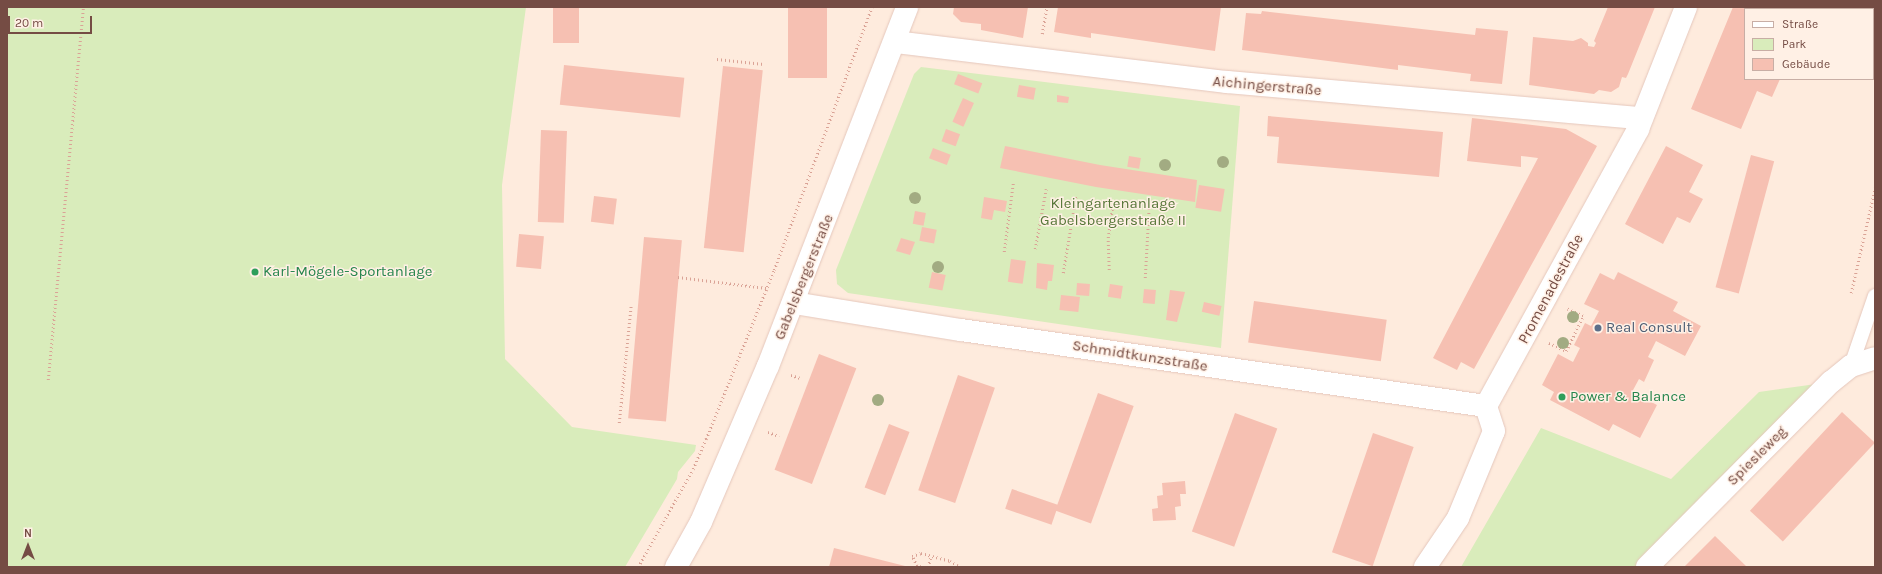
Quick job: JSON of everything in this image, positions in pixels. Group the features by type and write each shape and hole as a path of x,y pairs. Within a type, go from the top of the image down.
{"street":[{"name":"Gabelsbergerstraße","path":"676,567 691,543 794,303 895,42 907,7"},
{"name":"Promenadestraße","path":"1486,406 1528,332 1638,129 1641,118 1686,7"},
{"name":"Aichingerstraße","path":"895,42 1227,82 1641,118"},
{"name":"Schmidtkunzstraße","path":"794,303 962,330 1486,406"},
{"name":"Spiesleweg","path":"1647,567 1831,382 1851,366 1875,358"},
{"path":"1425,567 1458,518 1494,431 1486,406"},
{"name":"Gabelsbergerstraße","path":"686,567 691,543"}],"lane":[{"path":"1851,366 1875,296"}],"path":[{"path":"48,380 83,7"},
{"name":"Gabelsbergerstraße","path":"638,567 693,469 706,439 766,288 872,7"},
{"path":"717,59 764,64"},
{"path":"1004,252 1013,184"},
{"path":"1850,296 1875,188"},
{"path":"1035,249 1046,190"},
{"path":"1063,273 1076,195"},
{"path":"1109,270 1108,238 1113,201"},
{"path":"1145,278 1149,207"},
{"path":"678,277 766,288"},
{"path":"619,423 631,305"},
{"path":"1528,332 1566,351 1583,316"},
{"path":"921,567 917,566 912,556 921,553 950,561 960,567"},
{"path":"928,567 931,556"}],"green space":[{"name":"Karl-Mögele-Sportanlage","path":"7,7 526,7 502,185 505,359 572,427 696,445 695,451 678,472 677,479 625,567 7,567"},
{"name":"Kleingartenanlage Gabelsbergerstraße II","path":"921,67 1240,106 1221,348 848,293 837,284 836,270 914,74"},
{"path":"1831,382 1647,567 1461,567 1541,428 1671,479 1759,392"}],"building":[{"path":"553,7 579,7 579,43 553,43"},
{"path":"788,7 827,7 827,78 788,78"},
{"path":"954,7 1028,7 1023,38 981,30 981,24 961,22 953,14"},
{"path":"1058,7 1221,7 1215,51 1091,33 1091,38 1054,32"},
{"path":"1608,7 1655,7 1628,74 1626,78 1622,77 1619,87 1611,92 1599,90 1594,94 1529,85 1533,37 1573,41 1581,38 1588,43 1588,46 1594,47 1596,43 1594,41"},
{"path":"1733,7 1810,7 1744,8 1744,80 1780,80 1772,97 1757,91 1741,129 1691,109"},
{"path":"1262,11 1475,35 1476,28 1508,31 1502,84 1470,81 1471,74 1398,65 1398,70 1242,50 1246,13 1261,14"},
{"path":"564,65 684,78 680,117 560,105"},
{"path":"723,66 763,70 744,252 704,248"},
{"path":"958,74 982,83 978,94 954,84"},
{"path":"1019,85 1036,88 1034,100 1017,97"},
{"path":"1057,95 1069,97 1068,103 1057,102"},
{"path":"963,98 974,103 963,127 952,122"},
{"path":"1268,116 1443,132 1439,177 1277,163 1279,137 1267,136"},
{"path":"1472,118 1566,129 1597,146 1474,369 1461,362 1457,370 1433,358 1538,158 1521,156 1521,167 1467,161"},
{"path":"946,129 960,134 956,146 942,141"},
{"path":"541,130 567,131 564,223 538,222"},
{"path":"1005,146 1100,165 1197,180 1195,202 1096,187 1000,168"},
{"path":"1666,146 1703,165 1689,192 1703,199 1690,223 1677,217 1663,244 1625,224"},
{"path":"933,148 951,155 947,165 929,158"},
{"path":"1751,155 1774,161 1739,294 1716,287"},
{"path":"1129,156 1141,158 1139,169 1127,167"},
{"path":"1199,185 1225,189 1221,212 1195,208"},
{"path":"594,196 617,199 614,225 591,222"},
{"path":"984,197 1007,201 1005,212 994,210 992,220 981,218"},
{"path":"915,211 926,213 924,226 913,224"},
{"path":"922,227 937,230 934,244 919,241"},
{"path":"519,234 544,236 541,269 516,267"},
{"path":"644,237 682,240 666,422 628,418"},
{"path":"901,238 915,242 910,255 896,251"},
{"path":"1011,259 1026,261 1023,284 1008,282"},
{"path":"1037,263 1054,265 1052,281 1048,281 1047,290 1036,288"},
{"path":"932,272 946,275 942,291 929,288"},
{"path":"1618,272 1678,302 1673,311 1701,326 1685,356 1656,341 1648,357 1654,360 1644,382 1639,379 1632,392 1657,405 1640,438 1613,424 1609,431 1550,400 1554,392 1542,385 1558,354 1573,362 1580,348 1574,345 1585,323 1591,326 1599,311 1584,304 1600,273 1614,280"},
{"path":"1077,283 1090,284 1089,296 1076,295"},
{"path":"1110,284 1123,286 1121,299 1108,297"},
{"path":"1144,289 1156,290 1155,304 1143,303"},
{"path":"1170,290 1185,292 1177,322 1166,320"},
{"path":"1061,295 1080,297 1078,312 1059,310"},
{"path":"1254,301 1387,320 1381,361 1248,343"},
{"path":"1204,302 1222,306 1219,316 1202,312"},
{"path":"819,354 856,368 812,484 775,470"},
{"path":"958,375 995,388 955,503 918,490"},
{"path":"1098,393 1134,406 1091,523 1055,510"},
{"path":"1842,412 1875,443 1783,541 1750,511"},
{"path":"1235,413 1277,428 1234,547 1192,531"},
{"path":"889,424 910,432 885,495 865,487"},
{"path":"1373,433 1414,447 1373,566 1332,552"},
{"path":"1185,481 1186,494 1180,494 1181,506 1175,507 1176,520 1153,521 1152,509 1158,508 1157,496 1163,495 1162,483"},
{"path":"1012,489 1058,505 1051,525 1005,509"},
{"path":"1715,536 1747,567 1684,567"},
{"path":"834,548 905,566 905,567 829,567"}],"place":[{"name":"Karl-Mögele-Sportanlage","path":"255,272"},
{"name":"Real Consult","path":"1598,328"},
{"name":"Power & Balance","path":"1562,397"}]}
